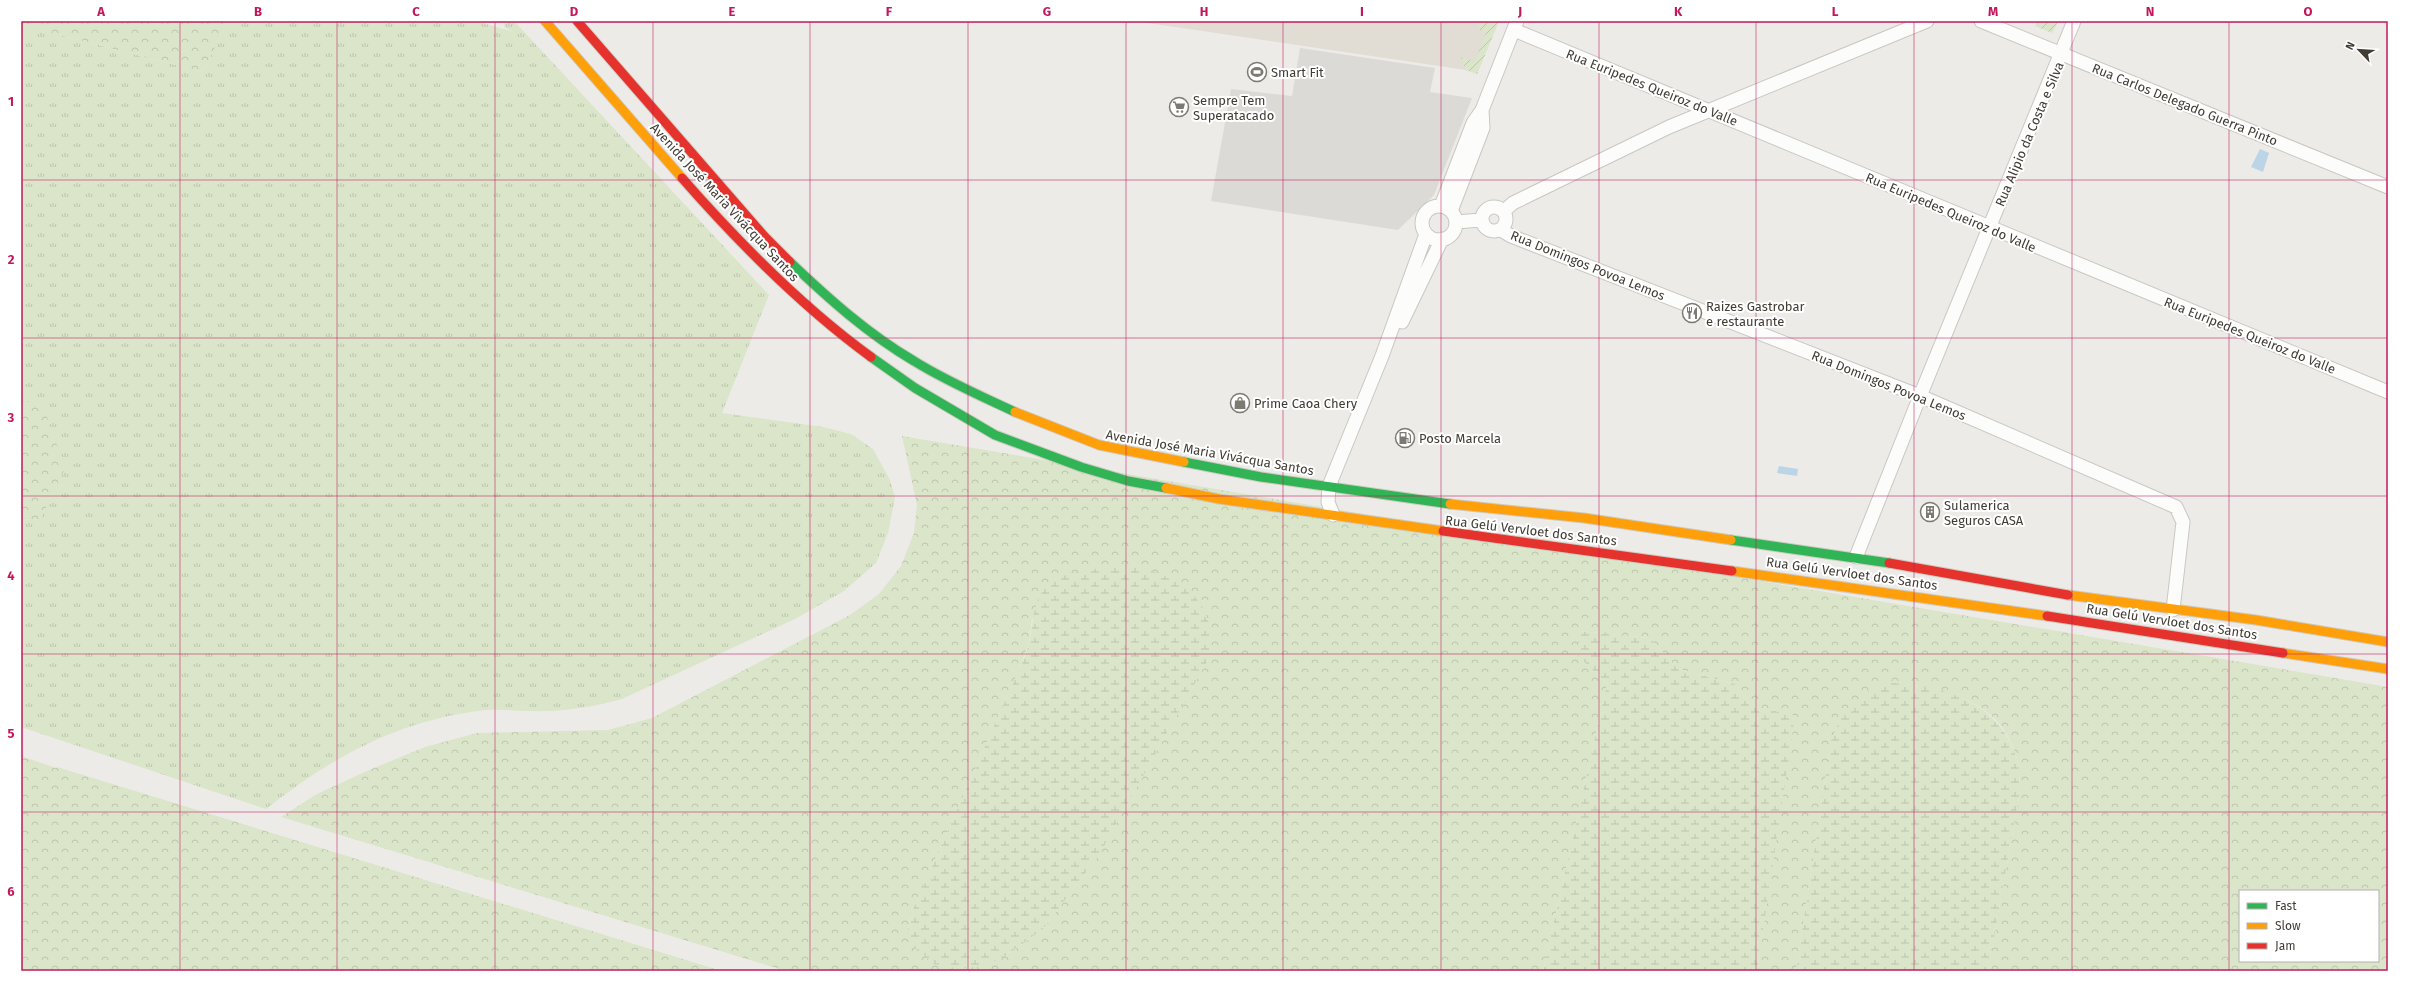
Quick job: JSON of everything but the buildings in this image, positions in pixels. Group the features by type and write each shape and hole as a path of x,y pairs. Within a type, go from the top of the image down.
{"main road":[{"name":"Avenida José Maria Vivácqua Santos","path":"545,21 689,186 782,284 849,341 915,388 994,435 1081,467 1128,481 1219,499 1311,513"},
{"name":"Avenida José Maria Vivácqua Santos","path":"577,21 791,264 862,326 913,361 954,384 1040,423 1099,445 1253,475 1329,486"},
{"name":"Rua Gelú Vervloet dos Santos","path":"1329,486 1455,504 1584,518 1678,533 1856,557 2088,599 2256,620 2388,642"},
{"name":"Rua Gelú Vervloet dos Santos","path":"1311,513 1946,600 2388,669"}],"street":[{"path":"1504,211 1513,203 1709,110 1927,21"},
{"name":"Rua Carlos Delegado Guerra Pinto","path":"1981,21 2388,187"},
{"name":"Rua Alipio da Costa e Silva","path":"1856,557 1920,396 2062,54 2074,21"},
{"path":"1382,356 1401,324 1442,239 1452,233 1449,213 1482,128 1482,110 1516,25"},
{"name":"Rua Euripedes Queiroz do Valle","path":"1516,25 1709,110 2388,392"},
{"path":"1442,239 1431,238 1426,234 1422,224 1426,212 1435,206 1449,213 1481,220"},
{"path":"1489,207 1498,207 1504,211 1506,221 1501,230 1493,232 1485,229 1481,220 1483,212 1489,207"},
{"name":"Rua Domingos Povoa Lemos","path":"1501,230 1511,236 1920,396 2176,507 2183,522 2172,610"},
{"path":"1333,515 1328,502 1329,486 1382,356 1426,234"}],"shaded area":[{"path":"1134,21 1499,21 1477,74 1466,70"},
{"path":"1300,48 1435,68 1430,92 1472,98 1434,195 1398,230 1211,201 1231,89 1292,96"}],"green space":[{"path":"21,21 228,21 203,72 21,25"},
{"path":"228,21 476,21 514,32 504,27 505,21 514,21 769,295 722,413 823,427 851,434 873,449 890,480 895,497 888,533 876,563 844,591 795,619 622,699 598,705 563,710 487,710 426,722 397,731 369,743 343,757 317,772 266,809 21,727 21,519 40,520 43,406 21,399 21,25 203,72"},
{"path":"1479,21 1499,21 1477,74 1466,70 1460,57 1475,61 1486,33 1477,28"},
{"path":"2038,21 2059,21 2052,33 2035,26"},
{"path":"21,399 43,406 65,468 40,520 21,519"},
{"path":"902,436 2388,687 2388,971 1988,971 2020,791 2018,763 2012,744 2003,728 1978,706 1963,698 1910,684 1831,741 1796,971 1757,971 1794,716 1750,705 1735,684 1678,669 1650,638 1579,631 1578,656 1607,684 1543,971 786,971 281,817 315,795 369,770 425,747 477,733 608,730 652,718 850,615 879,594 901,566 914,533 917,505","holes":["1032,619 1209,658 1099,855 1043,929 1007,955 908,928 914,907 1018,672 1029,643"]},
{"path":"1113,566 1149,570 1165,576 1190,592 1206,613 1210,626 1211,641 1209,658 1099,855 1043,929 1007,955 984,966 959,969 934,964 913,947 908,929 914,907 1026,654 1037,601 1046,587 1059,578 1082,571"},
{"path":"1578,631 1650,638 1678,669 1735,684 1750,705 1795,716 1757,971 1543,971 1607,684 1578,656"},
{"path":"1891,683 1932,688 1970,702 1986,712 2000,726 2011,743 2018,763 2020,791 1988,971 1796,971 1831,741 1841,719 1852,703 1868,691"},
{"path":"21,756 56,768 57,767 722,971 21,971"}],"water":[{"path":"2260,149 2269,153 2263,172 2251,167"},
{"path":"1779,466 1798,469 1797,476 1777,473"}],"traffic: fast":[{"path":"790,262 849,315 897,351 951,382 1015,412"},
{"path":"871,357 915,388 995,435 1081,467 1128,481 1166,488"},
{"path":"1184,462 1261,477 1450,504"},
{"path":"1731,540 1889,563"}],"traffic: slow":[{"path":"545,21 682,178"},
{"path":"1015,412 1099,445 1184,462"},
{"path":"1166,488 1219,499 1443,531"},
{"path":"1450,504 1584,518 1731,540"},
{"path":"1732,571 2047,616"},
{"path":"2068,595 2256,620 2388,642"},
{"path":"2283,653 2388,669"}],"traffic: jam":[{"path":"577,21 765,237 790,262"},
{"path":"682,178 748,250 795,295 820,317 871,357"},
{"path":"1443,531 1732,571"},
{"path":"1889,563 2068,595"},
{"path":"2047,616 2283,653"}],"place":[{"name":"Smart Fit","path":"1257,72"},
{"name":"Sempre Tem Superatacado","path":"1179,107"},
{"name":"Raizes Gastrobar e restaurante","path":"1692,313"},
{"name":"Prime Caoa Chery","path":"1240,403"},
{"name":"Posto Marcela","path":"1405,438"},
{"name":"Sulamerica Seguros CASA","path":"1930,512"}]}
